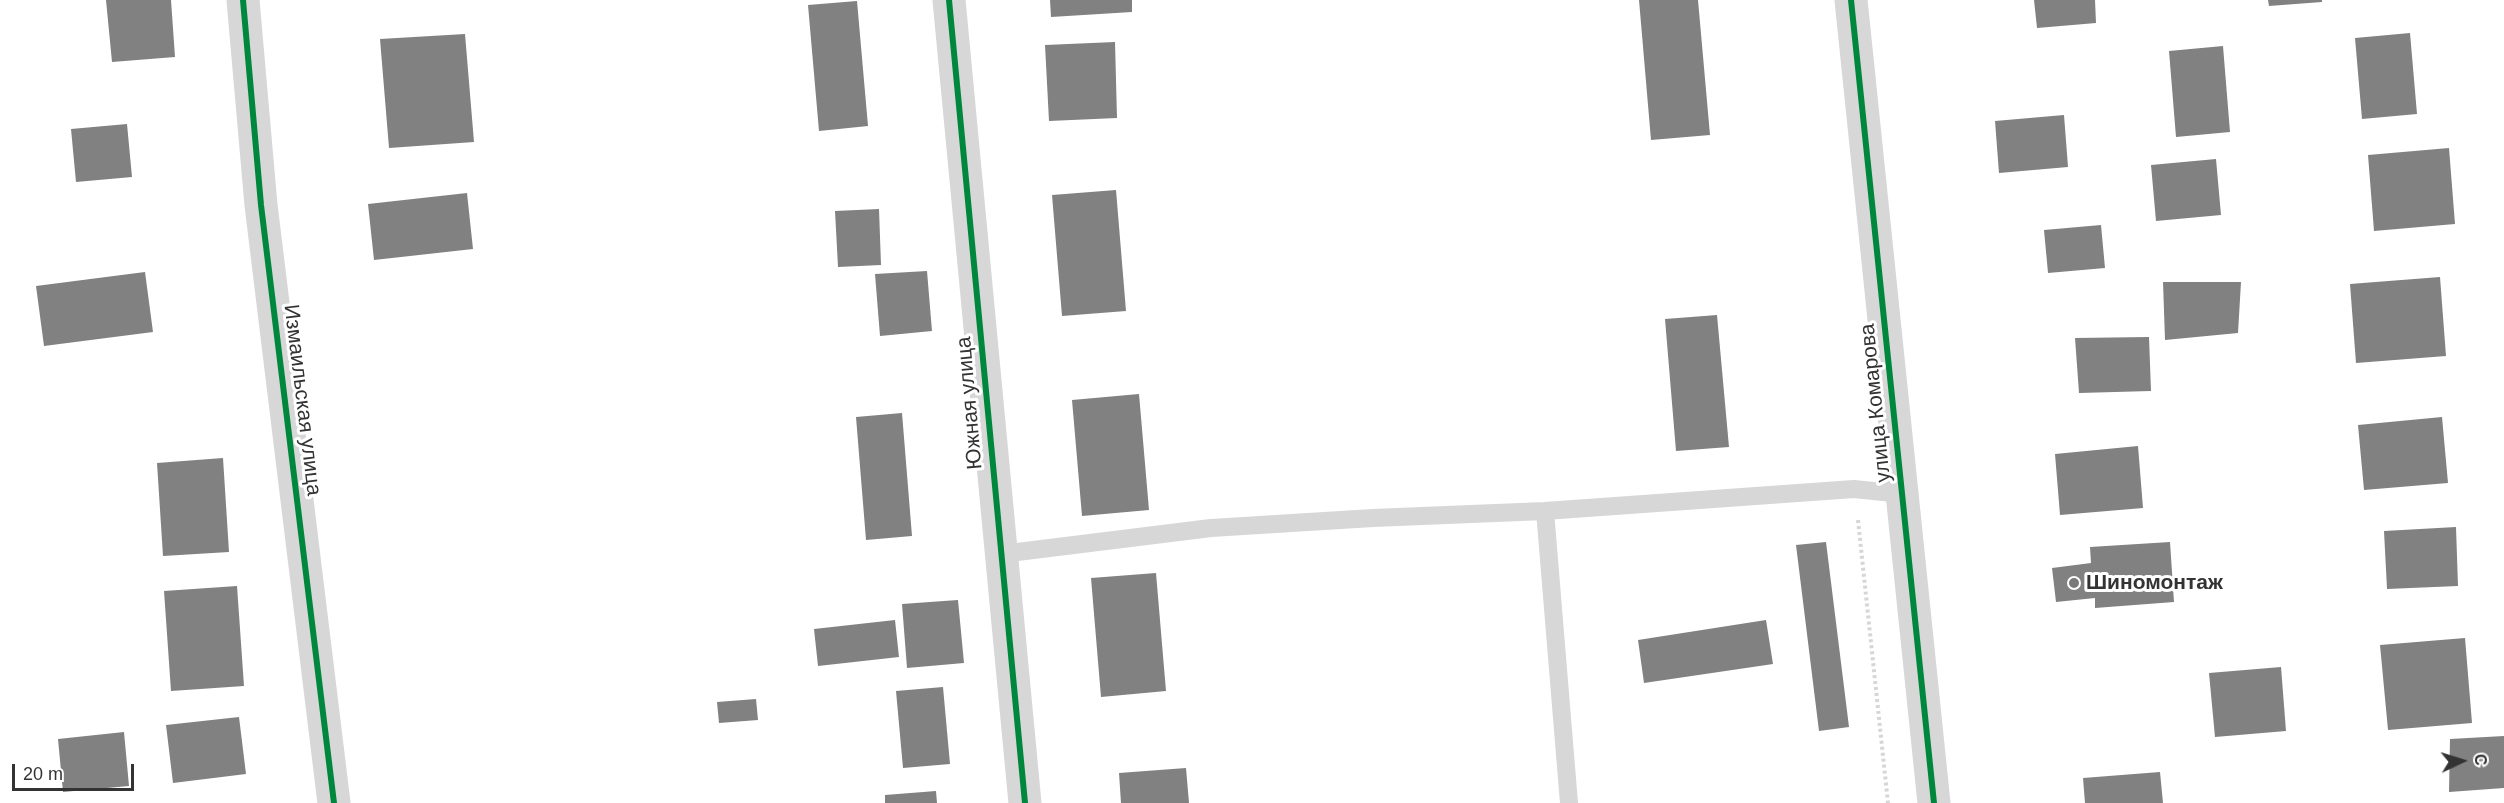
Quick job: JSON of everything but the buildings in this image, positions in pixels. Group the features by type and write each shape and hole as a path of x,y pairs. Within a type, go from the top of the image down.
{"street":[{"name":"Измаильская улица","path":"243,0 261,206 334,803"},
{"name":"Южная улица","path":"949,0 1025,803"},
{"name":"улица Комарова","path":"1851,0 1934,803"}],"lane":[{"path":"1001,554 1212,528 1545,511 1854,489 1902,494"},
{"path":"1545,511 1569,803"}],"path":[{"path":"1854,489 1888,803"}],"cycle path":[{"path":"243,0 261,205 334,803"},
{"path":"949,0 1025,803"},
{"path":"1851,0 1934,803"}],"place":[{"name":"Шиномонтаж","path":"2074,583"}]}
